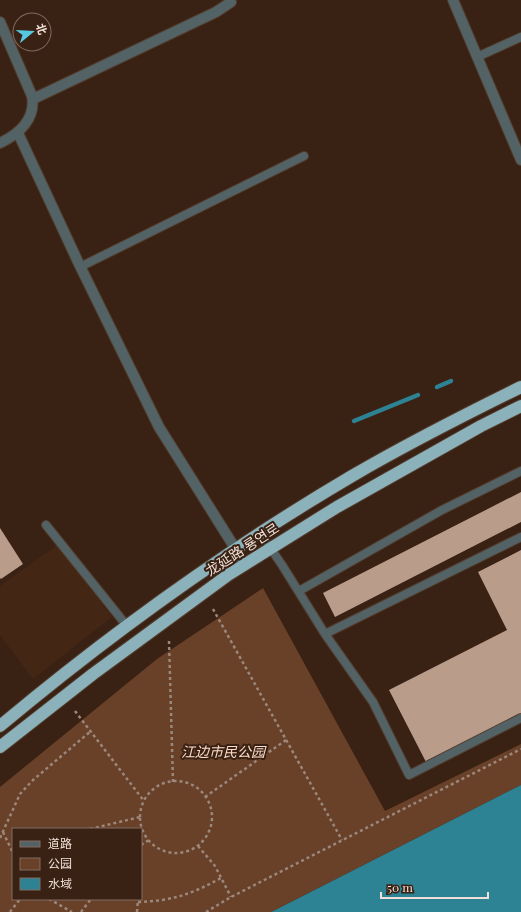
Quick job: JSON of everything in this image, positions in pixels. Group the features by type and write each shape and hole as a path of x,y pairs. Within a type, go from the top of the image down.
{"highway":[{"name":"龙延路 룡연로","path":"0,726 74,665 235,549 324,493 390,455 521,387"},
{"name":"龙延路 룡연로","path":"0,747 93,674 197,597 245,564 344,503 521,406"}],"street":[{"path":"453,0 520,156"},
{"path":"33,99 216,12 232,2"},
{"path":"0,22 33,99 30,117 18,133 0,143"},
{"path":"18,133 80,267 159,427 245,564"}],"lane":[{"path":"477,57 521,36"},
{"path":"80,267 304,156"},
{"path":"299,592 442,510 521,471"},
{"path":"46,525 127,626"},
{"path":"260,533 325,634 373,702 409,775 521,718"},
{"path":"325,634 521,537"}],"path":[{"path":"213,609 342,840"},
{"path":"169,642 173,782"},
{"path":"75,711 144,801"},
{"path":"0,838 20,794 32,780 90,731"},
{"path":"205,797 286,740"},
{"path":"206,912 231,896 521,749"},
{"path":"179,781 191,784 201,792 208,802 212,814 211,826 206,837 198,846 188,852 176,854 165,852 155,847 148,840 142,828 140,817 144,801 156,788 166,782 173,782 179,781"},
{"path":"94,828 140,817"},
{"path":"3,831 12,851"},
{"path":"142,844 148,840"},
{"path":"198,846 215,866 231,896"},
{"path":"138,912 138,901 161,902 179,898 195,892 221,878"},
{"path":"10,912 19,900"},
{"path":"51,900 72,912"},
{"path":"81,912 90,900"}],"shaded area":[{"path":"57,545 112,617 33,679 0,635 0,586"}],"green space":[{"name":"江边市民公园","path":"263,588 385,811 521,744 521,785 271,912 0,912 0,787 157,659"}],"water":[{"path":"521,785 521,912 271,912 283,906"}],"building":[{"path":"521,492 521,522 335,617 323,593"},
{"path":"0,528 23,564 1,579 0,578"},
{"path":"521,550 521,714 426,762 389,690 507,630 478,572"}],"waterway":[{"path":"437,387 451,381"},
{"path":"354,421 418,395"}]}
